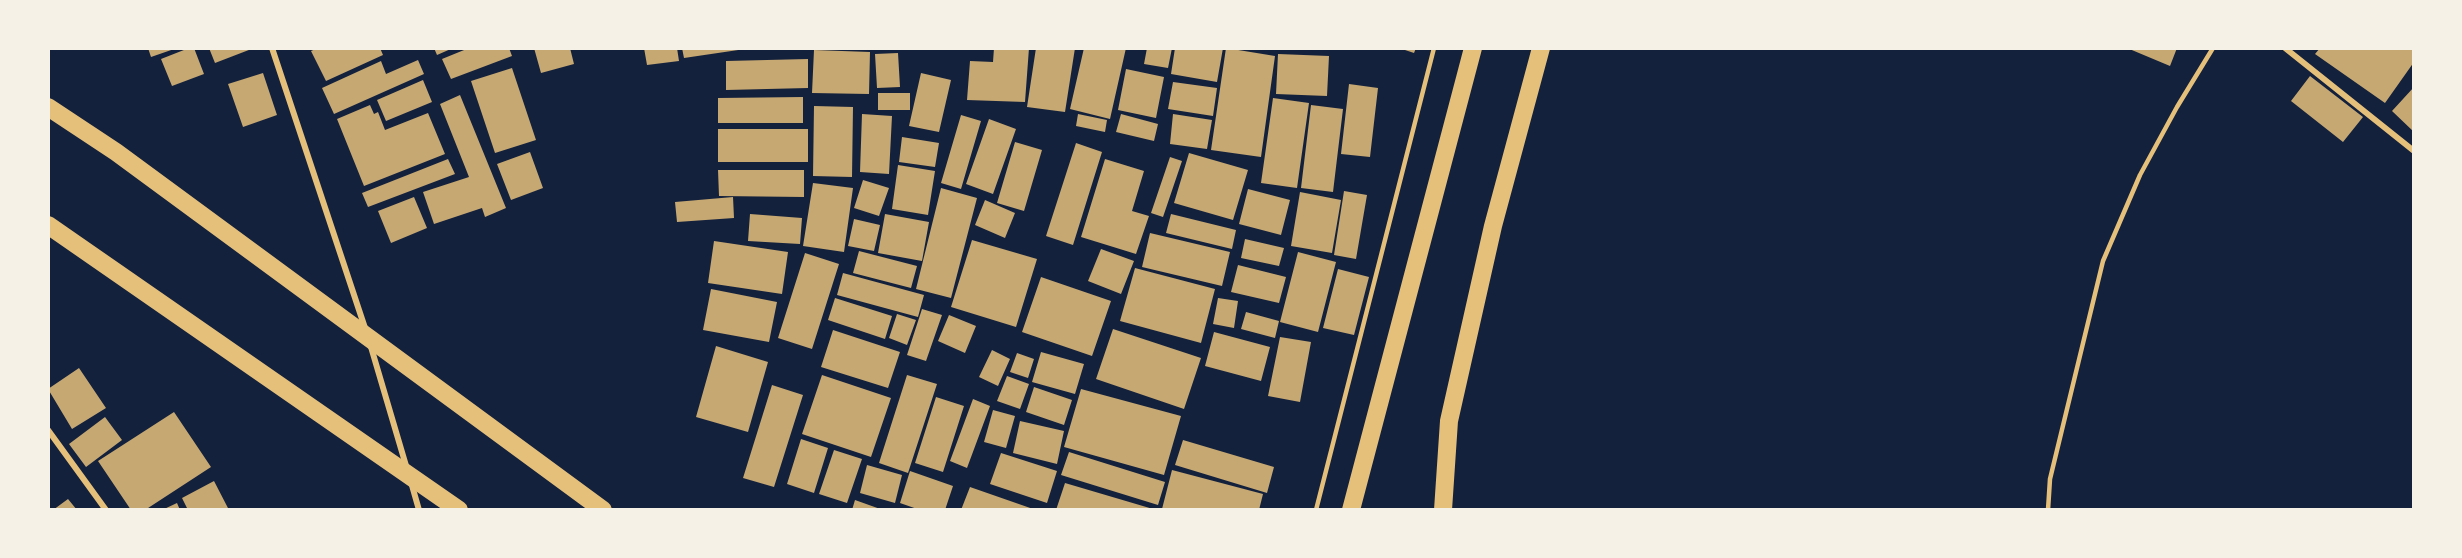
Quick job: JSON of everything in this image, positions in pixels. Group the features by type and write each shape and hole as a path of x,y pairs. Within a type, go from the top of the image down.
{"highway":[{"path":"1351,510 1473,48"},
{"path":"1443,510 1449,420 1493,226 1541,48"},
{"path":"48,107 125,159 603,510"},
{"path":"48,225 459,510"}],"street":[{"path":"272,48 363,319 419,510"},
{"path":"2285,48 2414,151"},
{"path":"48,430 106,510"}],"lane":[{"path":"1316,510 1434,48"},
{"path":"2048,510 2050,479 2103,261 2140,175 2177,106 2213,48"}],"building":[{"path":"148,48 177,48 151,57"},
{"path":"194,48 204,74 172,86 161,59"},
{"path":"209,48 254,48 215,63"},
{"path":"318,48 380,48 383,55 326,81 311,51"},
{"path":"434,48 453,48 437,55"},
{"path":"469,48 509,48 512,56 451,79 442,59"},
{"path":"534,48 570,48 574,64 541,73"},
{"path":"644,48 677,48 679,61 647,65"},
{"path":"682,48 745,48 745,49 684,58"},
{"path":"994,48 1029,48 1025,102 967,100 970,61 993,62"},
{"path":"1036,48 1075,48 1065,112 1027,107"},
{"path":"1084,48 1126,48 1110,119 1070,109"},
{"path":"1147,48 1172,48 1168,68 1144,64"},
{"path":"1175,48 1223,48 1217,82 1171,74"},
{"path":"1226,48 1275,56 1261,157 1211,150"},
{"path":"1399,48 1416,48 1414,53"},
{"path":"2127,48 2177,48 2170,66"},
{"path":"2320,48 2414,48 2414,62 2385,103 2315,54"},
{"path":"814,50 870,52 869,94 812,93"},
{"path":"898,53 900,87 877,88 875,54"},
{"path":"1278,54 1329,56 1327,96 1276,94"},
{"path":"808,59 808,88 726,90 726,61"},
{"path":"418,60 424,74 334,114 322,88 381,61 386,74"},
{"path":"512,68 536,140 495,153 471,81"},
{"path":"1126,69 1164,77 1156,118 1118,110"},
{"path":"263,73 277,115 243,127 228,84"},
{"path":"921,73 951,80 939,132 909,126"},
{"path":"2310,76 2363,117 2343,142 2291,101"},
{"path":"423,80 432,102 386,121 377,100"},
{"path":"1173,82 1217,88 1213,116 1168,109"},
{"path":"1349,84 1378,88 1370,157 1341,154"},
{"path":"2414,87 2414,132 2392,111"},
{"path":"878,93 910,93 910,110 878,110"},
{"path":"460,95 506,208 485,217 482,208 434,224 423,192 469,177 440,104"},
{"path":"803,97 803,123 718,123 718,98"},
{"path":"1273,98 1309,103 1297,188 1261,183"},
{"path":"370,105 374,114 378,112 385,130 428,113 445,154 364,186 337,119"},
{"path":"1311,105 1343,109 1333,192 1301,188"},
{"path":"814,106 853,107 852,177 813,176"},
{"path":"862,114 892,116 889,174 860,172"},
{"path":"1078,114 1107,120 1105,132 1076,126"},
{"path":"1121,114 1158,124 1154,141 1116,132"},
{"path":"1173,114 1212,120 1207,149 1170,144"},
{"path":"961,115 981,121 961,189 941,183"},
{"path":"989,119 1016,129 993,194 966,184"},
{"path":"718,129 808,129 808,162 718,162"},
{"path":"902,137 939,143 935,167 899,162"},
{"path":"1015,142 1042,150 1024,211 997,203"},
{"path":"1076,143 1102,152 1073,245 1046,236"},
{"path":"530,152 543,188 511,200 497,164"},
{"path":"1189,153 1248,170 1233,220 1174,203"},
{"path":"1170,157 1182,161 1163,217 1151,213"},
{"path":"448,159 455,174 368,207 362,193"},
{"path":"1105,159 1144,171 1132,211 1149,216 1136,254 1081,237"},
{"path":"898,165 935,171 928,215 892,209"},
{"path":"718,170 804,170 804,197 719,196"},
{"path":"863,180 889,188 879,216 854,208"},
{"path":"813,183 853,188 844,252 803,246"},
{"path":"941,188 977,198 951,298 916,289"},
{"path":"1248,189 1290,200 1281,235 1239,224"},
{"path":"1344,191 1367,195 1356,259 1334,255"},
{"path":"1300,192 1341,200 1332,253 1291,246"},
{"path":"414,197 427,228 391,243 378,211"},
{"path":"733,197 734,218 677,222 675,202"},
{"path":"985,200 1015,213 1005,238 975,225"},
{"path":"750,214 802,218 800,244 748,241"},
{"path":"885,214 929,222 922,261 878,253"},
{"path":"1171,214 1236,230 1232,249 1166,233"},
{"path":"854,219 880,225 874,251 848,246"},
{"path":"1150,233 1230,252 1222,286 1142,267"},
{"path":"1245,239 1284,248 1279,266 1241,258"},
{"path":"972,240 1037,259 1016,327 951,307"},
{"path":"714,241 788,252 782,294 708,283"},
{"path":"1101,249 1134,261 1121,294 1088,281"},
{"path":"859,251 917,266 911,288 853,273"},
{"path":"1298,252 1336,262 1318,332 1280,322"},
{"path":"805,253 839,264 812,349 778,338"},
{"path":"1238,265 1286,277 1279,303 1231,292"},
{"path":"1135,268 1215,289 1201,343 1120,321"},
{"path":"1338,269 1369,277 1354,335 1323,328"},
{"path":"843,273 924,295 918,317 837,295"},
{"path":"1041,277 1111,301 1092,356 1022,332"},
{"path":"711,289 777,302 769,342 703,330"},
{"path":"835,298 892,316 885,339 828,320"},
{"path":"1218,298 1238,301 1234,328 1213,324"},
{"path":"922,309 942,315 926,361 907,355"},
{"path":"1246,312 1279,321 1275,338 1241,329"},
{"path":"897,314 916,320 907,345 889,338"},
{"path":"949,315 976,326 965,353 938,341"},
{"path":"1113,329 1201,358 1184,409 1096,379"},
{"path":"833,330 900,352 888,388 821,367"},
{"path":"1214,332 1270,347 1261,381 1205,366"},
{"path":"1280,337 1311,342 1300,402 1268,396"},
{"path":"716,346 768,362 748,432 696,417"},
{"path":"992,350 1010,359 998,386 979,377"},
{"path":"1041,352 1084,364 1075,394 1032,382"},
{"path":"1017,353 1034,359 1028,378 1010,372"},
{"path":"79,368 106,408 72,429 48,389"},
{"path":"822,375 891,398 871,457 802,434"},
{"path":"907,375 937,384 908,473 879,463"},
{"path":"1007,376 1029,384 1020,409 997,401"},
{"path":"772,385 803,395 774,487 743,478"},
{"path":"1034,387 1072,400 1064,425 1026,412"},
{"path":"1081,389 1181,416 1164,475 1064,447"},
{"path":"936,397 964,406 943,472 915,463"},
{"path":"973,399 990,406 967,468 950,461"},
{"path":"993,410 1015,416 1006,448 984,442"},
{"path":"174,412 211,467 145,510 131,510 98,461"},
{"path":"105,417 122,440 86,467 69,444"},
{"path":"1020,421 1064,431 1057,464 1013,453"},
{"path":"801,439 828,448 814,493 787,484"},
{"path":"1183,440 1274,467 1267,493 1175,465"},
{"path":"834,450 862,459 847,503 819,494"},
{"path":"1069,452 1165,482 1158,505 1061,475"},
{"path":"1001,453 1057,471 1047,503 990,484"},
{"path":"867,465 902,475 895,503 860,493"},
{"path":"1172,470 1263,494 1259,510 1162,509"},
{"path":"910,471 953,486 945,510 920,510 900,503"},
{"path":"214,481 229,510 188,510 182,498"},
{"path":"1065,483 1153,509 1153,510 1056,510"},
{"path":"970,487 1036,510 961,510"},
{"path":"68,499 77,510 53,510"},
{"path":"855,500 883,510 852,510"},
{"path":"177,503 180,510 162,510"}]}
